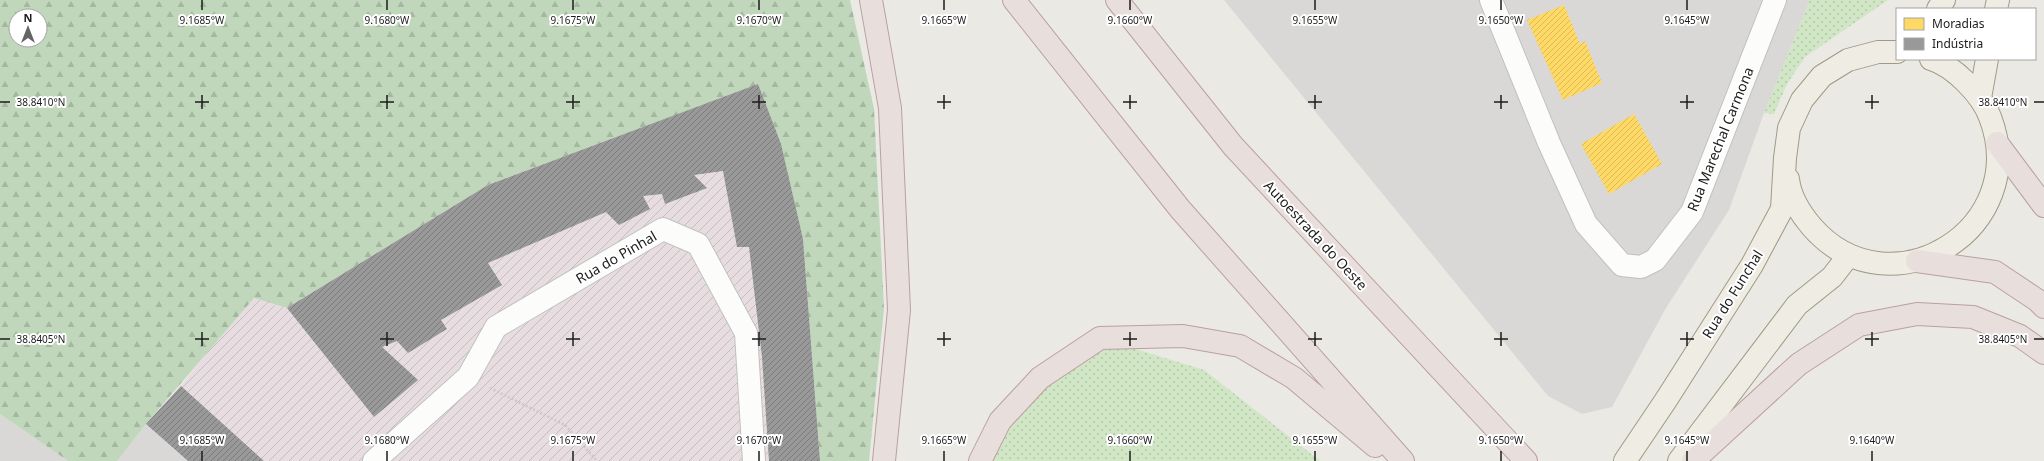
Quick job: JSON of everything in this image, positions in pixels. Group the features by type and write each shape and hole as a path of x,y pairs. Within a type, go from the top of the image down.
{"highway":[{"path":"871,0 890,108 898,310 884,461"},
{"path":"1014,0 1180,209 1403,461"},
{"name":"Autoestrada do Oeste","path":"1117,0 1233,146 1520,455"},
{"path":"1998,143 2044,206"},
{"path":"1916,261 1995,272 2037,300 2044,307"},
{"path":"1693,461 1799,364 1859,325 1916,314 1973,317 2020,336 2044,353"},
{"path":"980,461 1000,421 1040,378 1100,338 1183,336 1240,346 1294,378 1393,461"}],"main road":[{"name":"Rua do Funchal","path":"1625,461 1752,265 1782,209 1785,158 1789,128 1802,100 1822,76 1848,60 1888,52 1896,40"},
{"name":"Rua do Funchal","path":"1785,158 1789,188 1803,216 1823,239 1849,255 1883,264 1916,261 1941,252 1957,241 1980,217 1992,194 1998,169 1998,143 1989,112 1980,98 1961,76 1933,60"},
{"path":"1980,98 1987,60"},
{"path":"1679,461 1797,305 1832,277 1849,255"}],"street":[{"name":"Rua Marechal Carmona","path":"1491,0 1549,143 1586,224 1622,265 1641,267 1655,260 1692,212 1775,0"},
{"name":"Rua do Pinhal","path":"374,461 468,377 496,327 663,229 698,244 746,333 754,461"}],"path":[{"path":"468,377 565,425 597,461"}],"shaded area":[{"path":"1224,0 1810,0 1764,113 1729,210 1666,308 1612,407 1582,414 1548,396"},
{"path":"758,84 781,144 803,239 820,461 191,461 146,424 181,386 250,297 287,308 488,185"},
{"path":"0,414 68,461 0,461"},
{"path":"146,424 188,461 117,461"}],"green space":[{"path":"0,0 850,0 874,109 884,308 869,461 820,461 803,239 758,85 488,185 287,308 254,298 146,424 117,461 68,461 0,414"},
{"path":"1810,0 1888,0 1805,57 1787,84 1774,114 1764,113"},
{"path":"1100,338 1204,370 1320,461 983,461 1040,378"}],"building: Moradias":[{"path":"1564,5 1580,44 1585,41 1602,83 1563,100 1527,20"},
{"path":"1634,114 1662,164 1609,194 1581,144"}],"building: Indústria":[{"path":"758,84 781,144 803,239 820,461 769,461 762,357 749,247 737,247 723,171 694,175 707,188 665,204 662,194 643,196 650,209 619,225 606,212 488,263 502,285 441,320 447,329 408,353 397,341 382,347 418,380 374,417 287,308 488,185"},
{"path":"181,386 264,461 188,461 146,424"}]}
